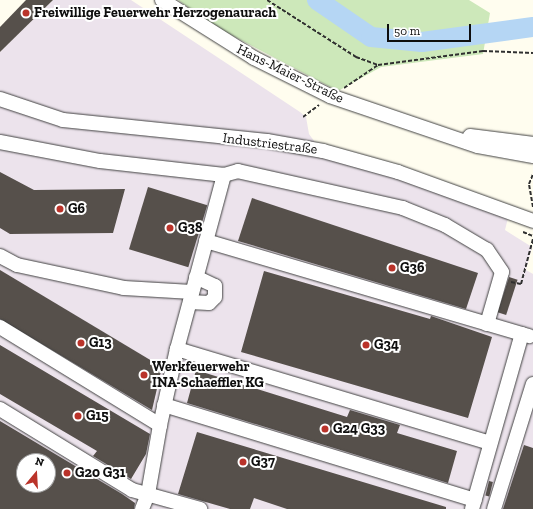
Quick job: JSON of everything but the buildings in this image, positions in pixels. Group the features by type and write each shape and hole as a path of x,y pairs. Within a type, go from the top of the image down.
{"street":[{"name":"Hans-Maier-Straße","path":"162,0 254,58 330,96 450,135 517,154 533,156"},
{"name":"Industriestraße","path":"0,99 63,120 267,141 323,151 398,172 533,221"},
{"name":"Hans-Maier-Straße","path":"450,135 533,144"},
{"path":"0,142 100,161 224,175 238,170 347,193 403,208 445,225 487,250 502,272 487,324"},
{"path":"517,154 533,164"},
{"path":"142,509 148,494 160,425 177,349 224,175"},
{"path":"164,406 474,504 490,443 525,335 206,241"},
{"path":"0,256 17,265 124,288 191,297 209,303 215,297 215,286 196,277"},
{"path":"0,327 160,425"},
{"path":"177,349 490,443"},
{"path":"494,509 533,384"},
{"path":"0,409 132,490 200,509"}],"path":[{"path":"267,0 356,57 378,65 483,51 533,53"},
{"path":"533,174 529,184 533,209"},
{"path":"517,284 521,284 533,238 518,230"}],"shaded area":[{"path":"53,0 131,0 300,112 306,117 309,134 317,145 510,210 505,230 532,247 526,270 533,274 533,509 0,509 0,52"}],"green space":[{"path":"178,0 469,0 490,13 483,54 381,67 338,91 218,28"}],"waterway":[{"path":"317,0 371,37 422,42 533,27"}],"place":[{"name":"Freiwillige Feuerwehr Herzogenaurach","path":"26,13"},
{"name":"G6","path":"60,209"},
{"name":"G38","path":"170,228"},
{"name":"G36","path":"392,268"},
{"name":"G13","path":"81,343"},
{"name":"G34","path":"366,345"},
{"name":"Werkfeuerwehr INA-Schaeffler KG","path":"144,375"},
{"name":"G15","path":"78,416"},
{"name":"G24 G33","path":"325,429"},
{"name":"G37","path":"243,462"},
{"name":"G20 G31","path":"67,473"}]}
